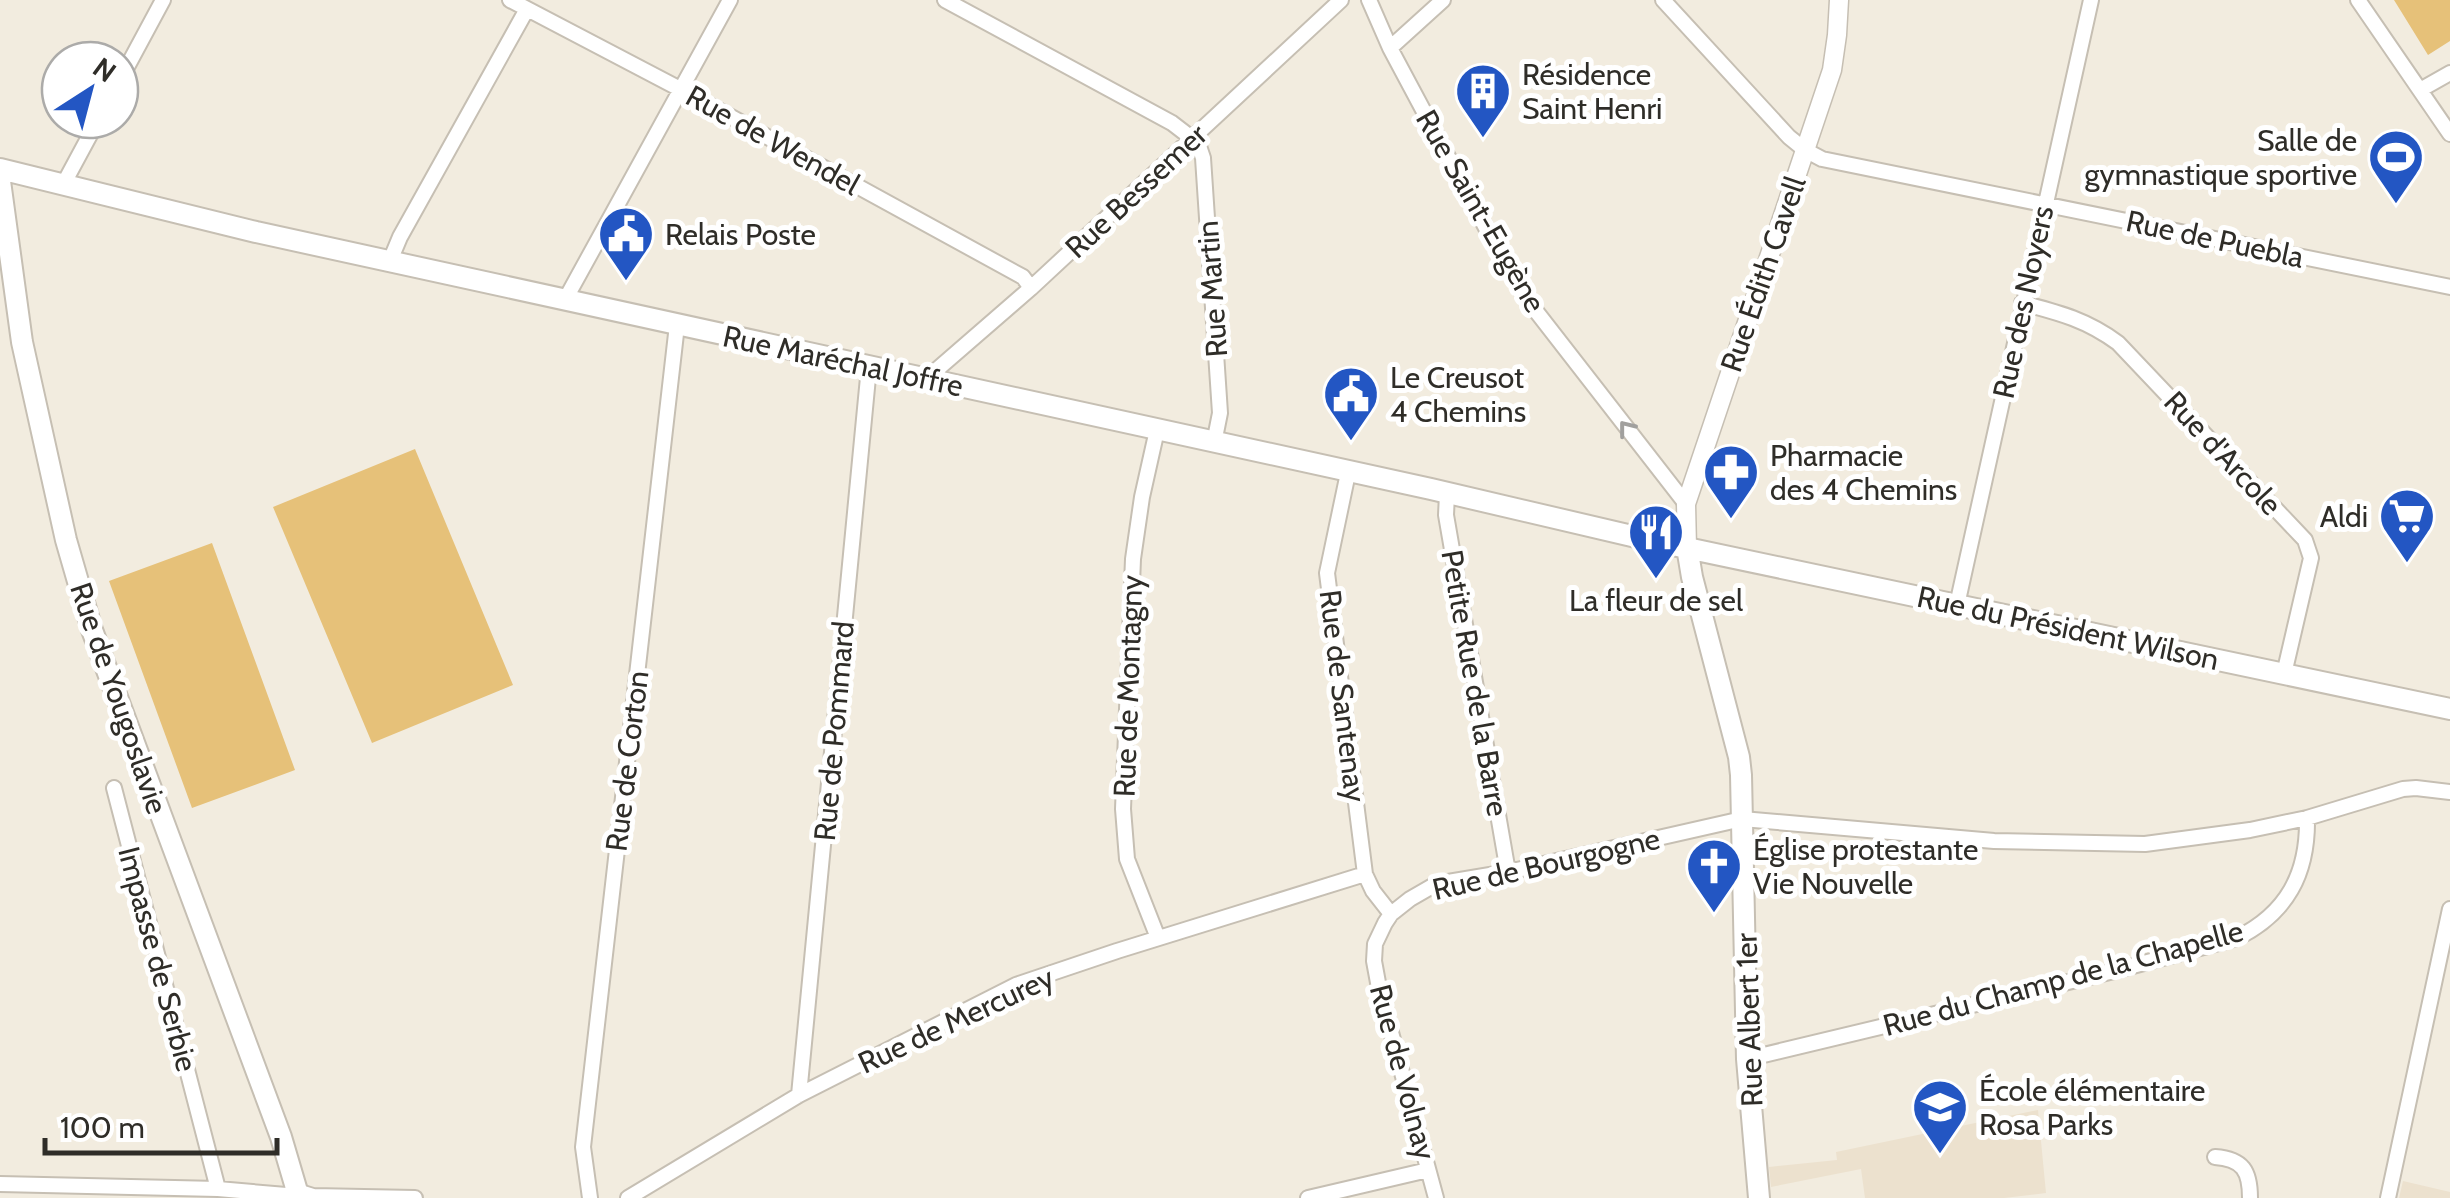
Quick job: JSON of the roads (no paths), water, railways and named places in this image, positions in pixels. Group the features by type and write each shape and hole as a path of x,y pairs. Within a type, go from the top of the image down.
{"main road":[{"name":"Rue Maréchal Joffre","path":"0,169 390,261 1687,547"},
{"name":"Rue de Yougoslavie","path":"0,181 34,403 87,612 281,1137 298,1194"},
{"name":"Rue du Président Wilson","path":"1687,547 2450,709"},
{"name":"Rue Albert 1er","path":"1687,547 1739,757 1748,1059 1759,1198"}],"street":[{"path":"140,43 163,0"},
{"name":"Rue de Wendel","path":"510,0 1023,277 1031,288"},
{"path":"565,300 730,0"},
{"path":"945,0 1192,137"},
{"path":"1343,0 1358,0"},
{"name":"Rue Bessemer","path":"931,380 933,373 1031,288 1343,0"},
{"name":"Rue Saint-Eugène","path":"1369,0 1390,48 1525,297 1686,504"},
{"path":"1390,48 1444,0"},
{"path":"1663,0 1805,150"},
{"name":"Rue Édith Cavell","path":"1687,547 1686,504 1832,70 1839,0"},
{"name":"Rue des Noyers","path":"1956,604 2091,0"},
{"path":"2358,0 2450,134"},
{"path":"390,261 527,9"},
{"path":"2420,90 2450,73"},
{"name":"Rue Martin","path":"1192,137 1198,143 1204,178 1220,413 1214,443"},
{"path":"63,186 87,140"},
{"name":"Rue de Puebla","path":"1805,150 1822,159 2450,287"},
{"name":"Rue d'Arcole","path":"2022,303 2070,315 2118,343 2305,540 2310,558 2284,674"},
{"name":"Rue de Corton","path":"590,1198 583,1146 678,324"},
{"name":"Rue de Pommard","path":"799,1096 869,366"},
{"name":"Rue de Montagny","path":"1157,430 1133,559 1122,809 1126,859 1158,938"},
{"name":"Rue de Santenay","path":"1348,472 1327,573 1365,874 1391,914"},
{"name":"Petite Rue de la Barre","path":"1447,494 1446,515 1508,872"},
{"name":"Impasse de Serbie","path":"114,788 218,1189"},
{"name":"Rue de Bourgogne","path":"1391,914 1436,884 1508,872 1742,819 1994,841 2146,844 2307,818 2402,789 2450,792"},
{"name":"Rue du Champ de la Chapelle","path":"1748,1059 2237,938 2256,929 2285,900 2304,861 2307,818"},
{"name":"Rue de Mercurey","path":"628,1198 799,1096 1016,985 1365,874"},
{"path":"2388,1198 2450,909"},
{"name":"Rue de Volnay","path":"1391,914 1375,944 1374,961 1436,1198"},
{"path":"2215,1157 2230,1158 2241,1166 2250,1180 2250,1198"},
{"path":"1308,1198 1428,1170"},
{"path":"0,1184 416,1198"}],"place":[{"name":"Résidence Saint Henri","path":"1483,140"},
{"name":"Salle de gymnastique sportive","path":"2396,206"},
{"name":"Relais Poste","path":"626,283"},
{"name":"Le Creusot 4 Chemins","path":"1351,443"},
{"name":"Pharmacie des 4 Chemins","path":"1731,521"},
{"name":"Aldi","path":"2407,565"},
{"name":"La fleur de sel","path":"1656,581"},
{"name":"Église protestante Vie Nouvelle","path":"1714,915"},
{"name":"École élémentaire Rosa Parks","path":"1940,1156"}]}
